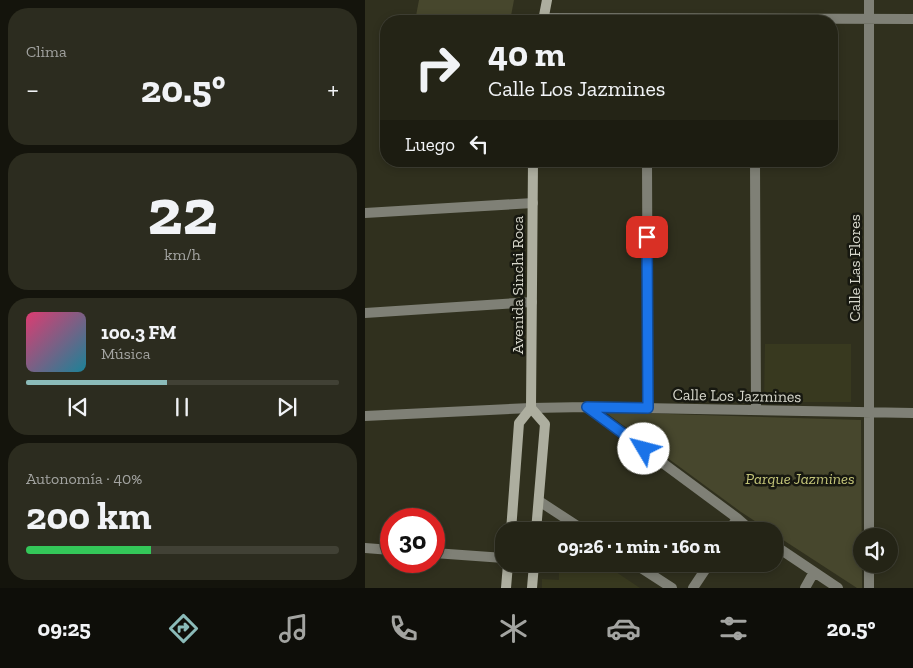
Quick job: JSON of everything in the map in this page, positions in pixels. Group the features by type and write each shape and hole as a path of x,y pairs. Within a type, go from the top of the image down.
{"street":[{"path":"544,15 547,0"},
{"name":"Calle Las Flores","path":"869,0 869,528"},
{"path":"838,19 913,19"},
{"name":"Avenida Sinchi Roca","path":"531,408 533,167"},
{"path":"647,167 648,408"},
{"path":"755,167 756,410"},
{"path":"365,213 533,204"},
{"path":"365,313 533,302"},
{"path":"587,407 742,522"},
{"name":"Calle Los Jazmines","path":"365,416 587,407 913,413"},
{"path":"512,522 519,423 531,408 545,424 537,522"},
{"path":"539,501 571,522"},
{"path":"735,522 737,518"},
{"path":"365,548 380,549"},
{"path":"783,551 838,588"},
{"path":"445,554 495,557"},
{"path":"506,588 507,572"},
{"path":"532,588 533,572"},
{"path":"647,572 672,588"},
{"path":"693,588 704,572"},
{"path":"805,588 814,572"},
{"path":"869,573 869,588"}],"shaded area":[{"path":"765,344 851,344 851,402 764,402"},
{"path":"559,572 616,572 640,588 542,588 542,579 559,580"}],"green space":[{"path":"419,0 514,0 511,15 416,15"},
{"name":"Parque Jazmines","path":"605,412 861,420 862,528 853,528 853,573 862,573 862,588 857,588 783,540 783,522 756,522"}],"route":[{"path":"644,449 587,407 648,408 647,237"}]}
